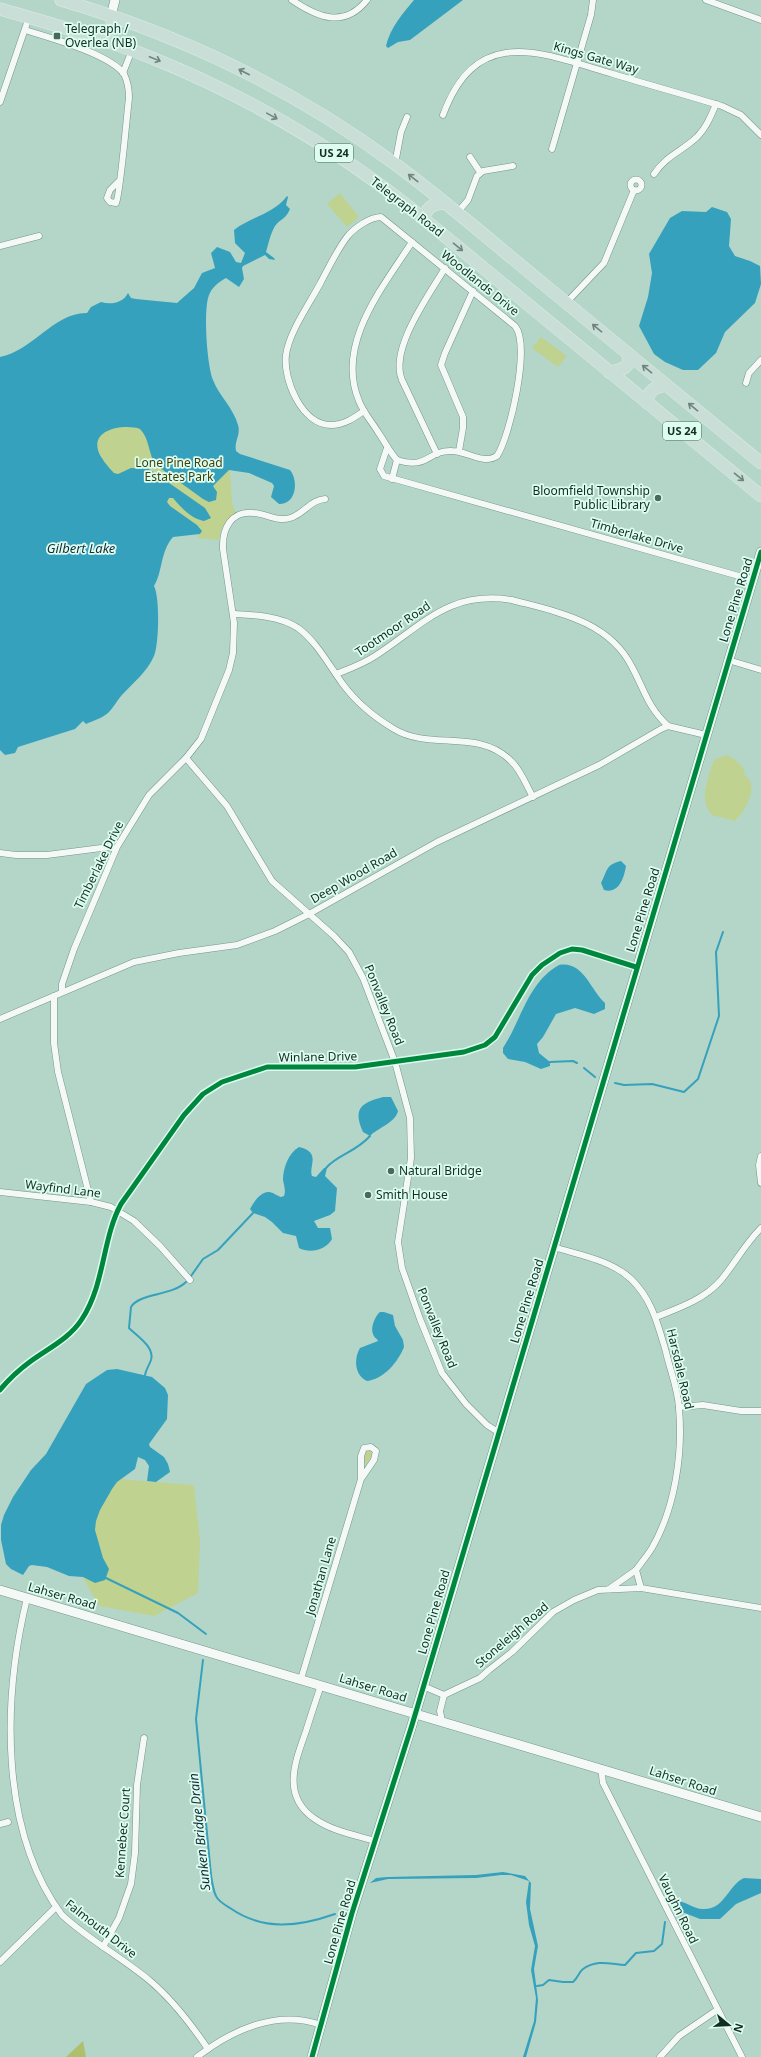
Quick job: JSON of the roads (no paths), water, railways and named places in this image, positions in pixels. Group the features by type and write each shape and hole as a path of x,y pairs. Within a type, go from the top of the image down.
{"highway":[{"name":"US 24","path":"61,0 111,16 183,43 246,73 334,122 395,164 444,202 761,463"},
{"name":"Telegraph Road","path":"0,9 92,36 132,50 200,79 284,122 359,170 423,218 761,496"},
{"path":"92,36 102,36 110,32 113,24 111,16"},
{"path":"423,218 429,208 434,204 444,202"},
{"path":"610,372 617,371 626,366 629,359 627,353"},
{"path":"647,402 648,395 651,391 659,386 666,385"}],"street":[{"path":"111,16 115,0"},
{"path":"292,0 317,15 336,18 354,12 367,0"},
{"path":"552,149 591,15 593,0"},
{"path":"706,0 761,20"},
{"path":"0,102 29,17"},
{"path":"25,30 98,56 123,73 129,88 129,98 119,181"},
{"path":"123,73 132,50"},
{"name":"Kings Gate Way","path":"443,115 454,89 461,78 478,63 492,56 508,52 524,51 577,64 716,104 741,115 761,135"},
{"path":"654,174 666,159 700,134 708,122 716,104"},
{"path":"395,164 401,132 407,117"},
{"path":"470,157 480,172"},
{"path":"457,213 468,200 480,172 513,166"},
{"path":"566,303 604,264 634,190"},
{"name":"Woodlands Drive","path":"364,411 343,423 336,425 322,424 312,418 300,404 291,389 285,366 287,350 293,333 334,258 353,231 374,218 381,217 473,291 515,326 520,332 520,375 518,391 502,445 497,456 485,459 449,451 437,454 417,464 397,460"},
{"path":"0,246 39,236"},
{"path":"392,479 397,460 387,448 364,411 356,394 353,378 357,340 371,307 412,242"},
{"path":"437,454 402,380 398,367 404,340 445,268"},
{"path":"459,452 464,428 463,417 441,365 444,353 473,291"},
{"path":"746,383 749,373 761,360"},
{"name":"Timberlake Drive","path":"387,448 380,470 384,476 392,479 753,580"},
{"name":"Timberlake Drive","path":"62,992 62,984 74,949 116,849 150,795 186,758 204,732 229,670 234,644 233,614 222,539 228,523 237,516 252,512 278,519 290,518 298,515 312,502 325,499"},
{"name":"Lone Pine Road","path":"312,2057 352,1913 415,1713 636,967 728,660 759,563 761,552"},
{"name":"Tootmoor Road","path":"336,674 374,656 429,617 451,605 470,600 502,598 576,618 607,634 624,652 633,667 648,703 668,726"},
{"path":"233,614 271,618 298,628 310,640 343,685 364,707 398,732 420,739 473,742 498,751 512,762 533,797"},
{"path":"728,660 761,670"},
{"path":"668,726 706,735"},
{"name":"Deep Wood Road","path":"0,1019 120,967 149,958 246,943 269,934 309,914 437,842 599,766 654,731 668,726"},
{"name":"Ponvalley Road","path":"186,758 226,806 272,881 327,928 353,958 363,978 395,1062 408,1103 412,1138 410,1171 398,1232 399,1260 420,1319 442,1373 466,1404 487,1425 498,1432"},
{"path":"0,853 34,855 109,847 116,849"},
{"name":"Winlane Drive","path":"0,1390 24,1367 69,1334 81,1320 95,1292 117,1210 184,1115 203,1094 222,1082 267,1067 355,1067 453,1055 485,1045 500,1030 532,975 546,962 565,951 577,950 591,952 636,967"},
{"path":"54,996 54,1043 58,1072 91,1202"},
{"path":"761,1156 761,1182"},
{"name":"Wayfind Lane","path":"0,1192 91,1202 117,1210 134,1221 160,1246 190,1280"},
{"path":"656,1317 690,1303 712,1288 720,1281 744,1247 761,1228"},
{"name":"Harsdale Road","path":"554,1247 602,1262 619,1270 631,1279 639,1288 647,1299 656,1317 679,1407 678,1464 671,1499 662,1528 636,1570 609,1589"},
{"path":"679,1407 703,1405 740,1411 761,1411"},
{"name":"Jonathan Lane","path":"301,1679 361,1479 362,1453 364,1448 371,1447 376,1451 376,1457 361,1479"},
{"path":"636,1570 641,1588"},
{"name":"Stoneleigh Road","path":"444,1695 480,1678 512,1652 553,1612 598,1590 641,1588 761,1608"},
{"name":"Lahser Road","path":"0,1590 601,1768 761,1817"},
{"path":"4,1729 10,1676 27,1598"},
{"path":"321,1685 295,1761 293,1775 296,1794 308,1813 318,1821 375,1841"},
{"path":"423,1686 444,1695 440,1711 442,1721"},
{"name":"Kennebec Court","path":"103,1947 124,1906 132,1879 135,1853 137,1785 144,1738"},
{"name":"Vaughn Road","path":"601,1768 603,1783 742,2057"},
{"path":"0,1824 8,1822"},
{"name":"Falmouth Drive","path":"31,1875 55,1908 80,1930 137,1971 166,1995 208,2049"},
{"path":"0,1962 55,1908"},
{"path":"660,2057 679,2036 717,2010"},
{"path":"197,2057 242,2029 266,2022 300,2020 321,2025"}],"water":[{"path":"414,0 463,0 410,40 398,42 388,48 386,46 388,39 394,27"},
{"name":"Gilbert Lake","path":"287,196 286,205 290,209 287,215 275,226 266,252 275,260 269,259 265,255 243,266 244,279 239,287 226,278 216,285 209,295 207,302 206,338 213,380 233,413 238,425 239,432 236,451 240,454 290,470 293,475 295,486 292,497 289,501 279,504 271,497 274,486 272,483 249,473 229,470 213,486 217,492 216,500 209,502 156,465 153,461 146,437 140,429 127,427 112,429 105,432 100,437 98,450 104,462 114,473 118,474 131,468 149,469 205,508 211,518 204,521 195,518 183,509 173,498 169,498 167,502 170,506 197,525 202,531 200,534 173,537 166,549 154,586 158,610 156,650 151,662 144,672 121,696 110,711 103,716 86,724 83,721 75,729 18,747 15,753 5,755 0,750 0,357 23,347 64,319 75,314 87,313 91,307 101,302 113,303 120,301 128,293 131,298 177,303 194,288 202,273 215,268 211,253 217,247 230,252 236,262 241,263 245,253 235,243 234,230 269,211 282,202"},
{"path":"712,207 727,212 731,219 729,246 735,256 760,266 761,284 755,303 725,332 716,353 698,370 683,370 665,362 654,354 639,326 648,297 652,273 649,254 670,218 682,211 706,212"},
{"path":"621,861 626,866 620,884 613,890 604,890 601,883 609,866"},
{"path":"559,965 575,967 581,972 605,1003 605,1009 594,1014 575,1008 556,1014 543,1037 537,1044 539,1053 550,1062 550,1066 541,1069 525,1062 508,1059 503,1053 503,1048 526,1003 540,981 548,972"},
{"path":"391,1097 398,1111 394,1119 370,1136 363,1132 360,1124 359,1112 364,1105 375,1099"},
{"path":"299,1147 306,1149 312,1156 312,1176 316,1177 324,1168 327,1168 325,1176 337,1188 335,1211 330,1215 314,1221 318,1228 330,1228 332,1239 326,1246 313,1251 299,1248 296,1236 283,1233 272,1222 265,1217 253,1213 250,1209 263,1193 269,1192 281,1197 284,1196 285,1190 283,1180 285,1166 289,1157"},
{"path":"380,1312 393,1315 395,1326 403,1340 404,1347 390,1369 379,1377 367,1381 357,1371 356,1361 360,1348 378,1341 373,1335 372,1329 375,1319"},
{"path":"117,1369 152,1377 165,1388 168,1395 167,1419 149,1444 150,1447 164,1457 170,1472 156,1482 147,1481 149,1466 145,1460 138,1457 135,1469 117,1482 112,1489 100,1510 96,1521 95,1530 103,1558 109,1569 105,1580 95,1583 83,1577 69,1576 47,1567 32,1565 29,1566 23,1575 11,1569 6,1564 1,1540 1,1525 4,1515 13,1497 31,1470 46,1454 86,1384 107,1370"},
{"path":"503,1872 525,1876 531,1883 530,1909 538,1946 534,1969 538,2000 536,2022 526,2057 523,2057 534,2021 536,1998 531,1970 535,1946 529,1925 526,1902 529,1881 511,1875 501,1875 476,1878 388,1879 370,1883 376,1878 387,1877 476,1875"},
{"path":"744,1878 761,1879 761,1893 736,1904 720,1919 700,1919 677,1910 674,1911 676,1901 683,1902 699,1909 716,1906 739,1881"}],"waterway":[{"path":"615,1083 624,1085 652,1084 684,1092 698,1079 719,1016 716,952 723,932"},
{"path":"550,1062 573,1061 577,1063"},
{"path":"584,1068 595,1077"},
{"path":"326,1168 359,1146 370,1136"},
{"name":"Sunken Bridge Drain","path":"191,1276 203,1259 218,1250 253,1213"},
{"name":"Sunken Bridge Drain","path":"145,1375 152,1355 148,1346 129,1328 131,1307 135,1302 141,1299 173,1290 186,1282"},
{"name":"Sunken Bridge Drain","path":"106,1578 178,1613 206,1634"},
{"name":"Sunken Bridge Drain","path":"203,1660 196,1719 211,1875 213,1889 218,1900 242,1915 268,1923 294,1924 308,1922 335,1914"},
{"path":"537,1986 543,1985 549,1980 573,1982 582,1970 593,1964 604,1963 625,1965 636,1953 654,1951 662,1944 665,1922"}],"place":[{"name":"Telegraph / Overlea (NB)","path":"57,36"},
{"name":"Bloomfield Township Public Library","path":"658,498"},
{"name":"Natural Bridge","path":"391,1171"},
{"name":"Smith House","path":"368,1195"}],"park label":[{"name":"Lone Pine Road Estates Park","path":"179,470"}]}
